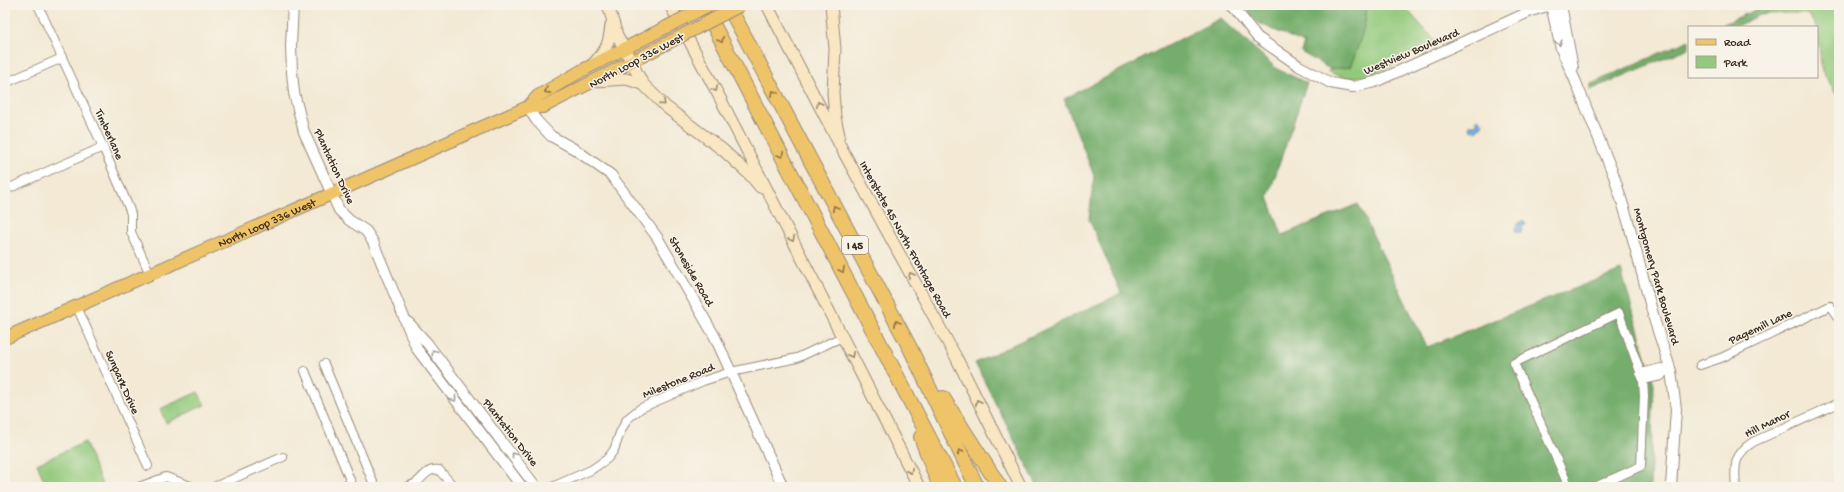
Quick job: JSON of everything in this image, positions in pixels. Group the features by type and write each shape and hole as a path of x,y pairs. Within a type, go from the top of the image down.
{"highway":[{"name":"I 45","path":"703,5 955,487"},
{"name":"I 45","path":"728,5 910,348 977,487"},
{"path":"910,348 1000,487"},
{"path":"892,364 940,487"}],"main road":[{"path":"608,5 617,36 644,84 666,107 723,150 751,176 774,205"},
{"path":"670,5 919,487"},
{"name":"North Loop 336 West","path":"5,338 528,107 538,96 591,66 709,5"},
{"name":"North Loop 336 West","path":"528,107 543,107 741,5"},
{"name":"Interstate 45 North Frontage Road","path":"767,5 843,151 957,359 1021,487"},
{"path":"831,5 835,49 833,92 835,117 843,151"},
{"path":"835,49 841,25 837,5"},
{"path":"591,66 608,46 612,21"},
{"path":"594,81 626,79 644,84"}],"street":[{"name":"Timberlane","path":"38,5 103,147 129,208 131,214 131,232 150,274"},
{"name":"Plantation Drive","path":"293,5 291,46 294,93 304,132 339,210 349,220 366,231 371,239 417,349 522,487"},
{"name":"Westview Boulevard","path":"1232,5 1257,37 1300,66 1332,83 1353,87 1375,82 1531,11 1550,5"},
{"name":"Montgomery Park Boulevard","path":"1550,5 1561,49 1613,173 1667,371 1676,408 1671,487"},
{"name":"Montgomery Park Boulevard","path":"1561,5 1575,80"},
{"path":"5,83 62,58"},
{"name":"Stoneside Road","path":"528,107 539,124 552,136 576,150 617,181 657,237 715,337 783,487"},
{"path":"5,190 103,147"},
{"name":"Pagemill Lane","path":"1700,365 1721,358 1830,306 1839,319"},
{"name":"Sunpark Drive","path":"77,307 148,466"},
{"path":"1569,487 1514,363 1619,313 1642,377 1644,396 1641,466 1595,487"},
{"name":"Plantation Drive","path":"405,318 427,343 536,487"},
{"name":"Milestone Road","path":"552,487 591,470 607,459 614,450 627,419 641,408 703,381 730,372 797,358 842,337"},
{"path":"324,364 375,487"},
{"path":"1642,377 1661,368 1667,371"},
{"path":"305,371 353,487"},
{"name":"Hill Manor","path":"1736,487 1736,461 1743,448 1839,403"},
{"path":"214,487 283,456"},
{"path":"406,487 416,483 430,470 435,469 439,470 454,487"},
{"path":"139,487 166,477 193,487"}],"green space":[{"path":"1245,5 1367,5 1359,45 1350,67 1330,69 1301,52 1304,43 1256,22"},
{"path":"1367,5 1403,5 1438,44 1369,76 1347,78 1328,72 1330,69 1350,67 1359,45"},
{"path":"1766,5 1793,5 1760,15 1737,26 1719,26"},
{"path":"1793,5 1839,5 1839,99 1822,71 1818,26 1816,26 1807,14 1789,13 1760,15"},
{"path":"1221,18 1277,69 1307,83 1268,197 1282,235 1358,204 1427,347 1621,270 1654,384 1650,487 1038,487 975,363 1121,293 1089,219 1094,176 1064,99"},
{"path":"1688,40 1688,48 1590,90 1591,84"},
{"path":"198,392 205,405 166,423 160,409"},
{"path":"85,442 103,487 47,487 37,464"}],"water":[{"path":"1479,119 1483,123 1482,126 1475,131 1470,130 1469,125 1477,125 1477,120"},
{"path":"1523,220 1526,225 1523,225 1522,232 1516,232 1515,227"}]}
